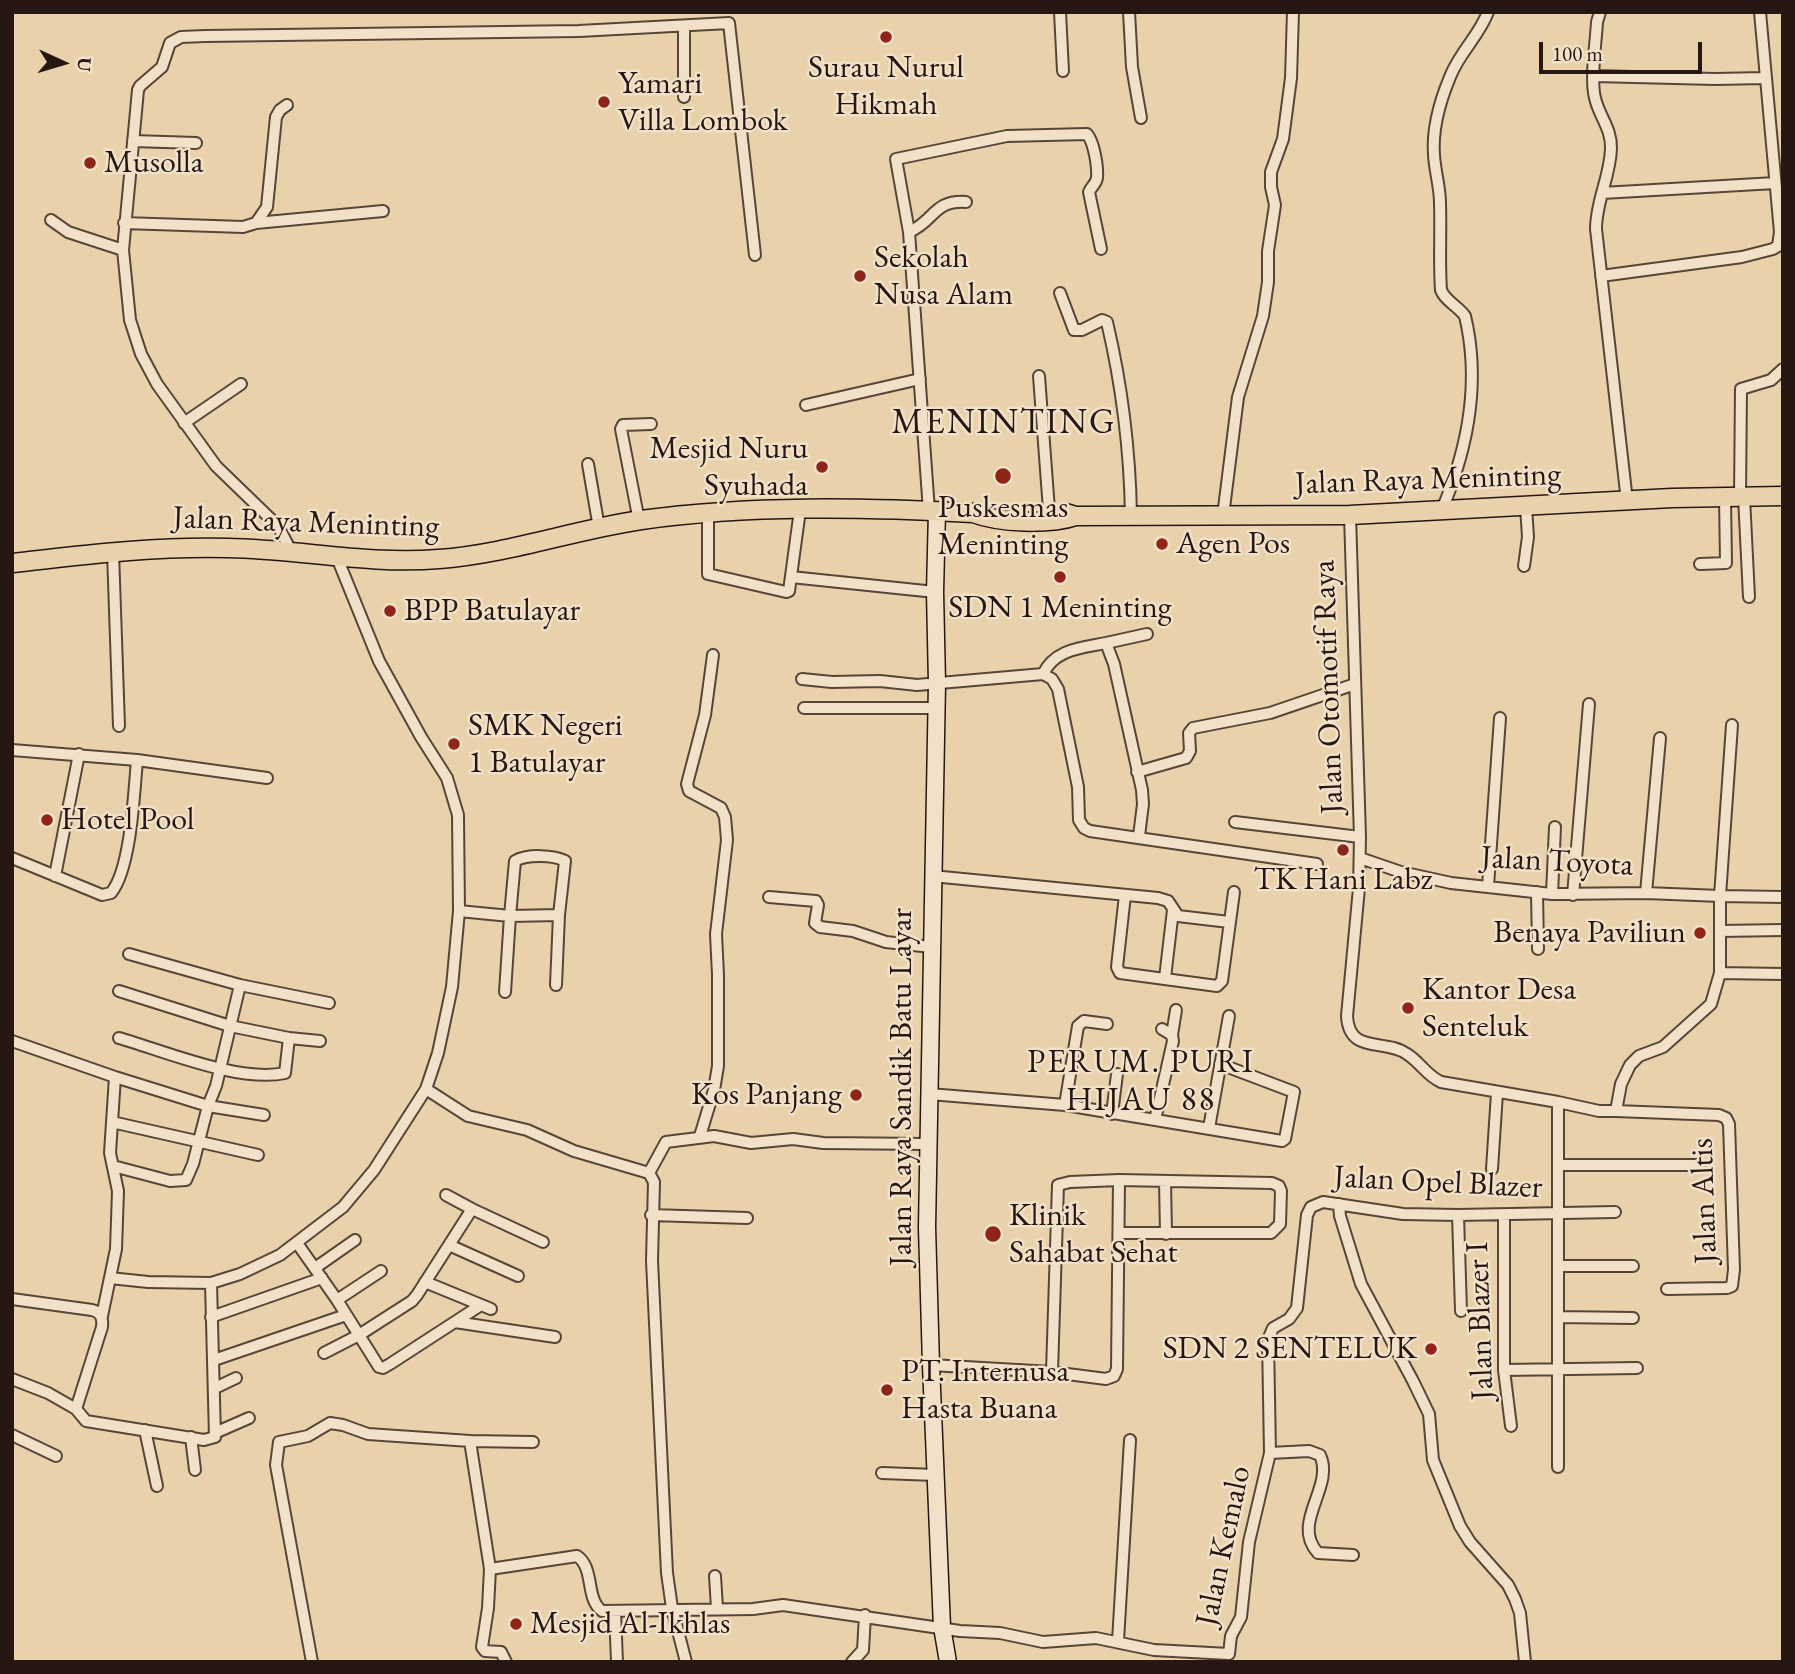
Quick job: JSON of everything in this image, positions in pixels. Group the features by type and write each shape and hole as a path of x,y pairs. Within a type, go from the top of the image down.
{"highway":[{"name":"Jalan Raya Meninting","path":"12,563 183,547 291,551 406,561 438,559 519,547 639,520 708,512 800,510 973,513 989,509 1049,510 1076,516 1350,515 1783,496"},
{"name":"Jalan Raya Meninting","path":"973,513 988,519 1059,522 1076,516"}],"main road":[{"name":"Jalan Raya Sandik Batu Layar","path":"933,511 937,683 928,1144 935,1475 942,1627 948,1662"}],"street":[{"path":"1060,12 1063,71"},
{"path":"1129,12 1132,67 1141,118"},
{"path":"1223,516 1238,397 1265,304 1268,251 1275,205 1271,172 1283,139 1291,78 1293,12"},
{"path":"1441,512 1455,480 1463,450 1470,420 1473,382 1465,316 1445,298 1441,289 1440,195 1434,155 1435,134 1440,104 1451,74 1463,51 1483,25 1488,12"},
{"path":"1600,12 1597,22 1594,96 1607,125 1611,146 1609,164 1596,209 1596,229 1627,501"},
{"path":"1601,276 1742,257 1773,249 1780,242 1760,12"},
{"path":"291,551 278,526 216,466 184,423 157,384 142,354 130,320 123,250 138,90 162,67 169,45 181,37 487,33 729,23 755,255"},
{"path":"684,26 684,97"},
{"path":"1594,76 1765,78"},
{"path":"257,223 267,207 276,117 287,105"},
{"path":"933,511 909,232 896,159 1007,136 1087,134 1091,139 1097,175 1096,183 1089,192 1101,249"},
{"path":"133,141 196,143"},
{"path":"1602,192 1775,183"},
{"path":"909,232 920,226 947,202 967,202"},
{"path":"124,223 243,227 257,223 383,211"},
{"path":"51,220 68,232 123,250"},
{"path":"1060,293 1074,330 1082,330 1102,320 1107,322 1126,433 1131,477 1131,516"},
{"path":"1700,564 1726,563 1736,497 1741,389 1771,380 1783,369"},
{"path":"1039,376 1049,510"},
{"path":"806,405 920,379"},
{"path":"184,423 241,384"},
{"path":"639,520 621,429 623,425 650,424"},
{"path":"589,464 599,528"},
{"path":"1736,497 1749,597"},
{"path":"1524,566 1524,549 1528,537 1526,507"},
{"path":"708,512 708,574 774,590 789,591 800,510"},
{"name":"Jalan Otomotif Raya","path":"1350,515 1360,837 1347,1016 1350,1030 1355,1038 1365,1043 1405,1052 1435,1079 1497,1093"},
{"path":"113,552 119,726"},
{"path":"110,1278 148,1282 211,1283 264,1264 298,1243 343,1207 374,1170 426,1089 438,1053 448,1009 459,911 460,829 453,793 379,661 336,555"},
{"path":"791,577 935,592"},
{"path":"1043,674 1050,662 1063,652 1147,634"},
{"path":"1106,643 1114,664 1143,804 1139,836"},
{"path":"700,1136 715,1090 718,1066 716,924 727,860 727,839 725,817 721,808 689,791 687,784 705,715 713,654"},
{"path":"802,679 917,685 1043,674 1052,679 1058,689 1078,787 1081,824 1090,831 1139,836 1317,864"},
{"path":"1137,772 1186,758 1190,751 1189,733 1193,728 1270,713 1355,684"},
{"path":"1573,894 1589,704"},
{"path":"804,708 936,708"},
{"path":"1488,886 1500,718"},
{"path":"1492,1169 1497,1093 1558,1101 1599,1111 1616,1111 1621,1084 1630,1065 1639,1056 1663,1047 1708,1008 1716,993 1720,972 1720,896 1732,725"},
{"path":"1646,893 1660,738"},
{"path":"12,750 137,760 267,778"},
{"path":"55,876 79,754"},
{"path":"12,858 102,895 111,893 122,876 137,760"},
{"path":"1235,822 1360,837"},
{"path":"1552,894 1555,827"},
{"path":"505,992 515,861 522,857 560,858 565,861 556,985"},
{"name":"Jalan Toyota","path":"1360,858 1416,876 1451,883 1552,894 1646,893 1783,897"},
{"path":"932,876 1165,900 1178,916 1229,922"},
{"path":"1125,895 1117,967 1120,972 1217,986 1221,984 1234,892"},
{"path":"1537,892 1538,949"},
{"path":"769,897 816,901 816,923 820,927 861,933 886,942 931,947"},
{"path":"1165,978 1173,910"},
{"path":"459,911 510,916 559,915"},
{"path":"1720,931 1783,930"},
{"path":"129,954 240,985 329,1003"},
{"path":"1720,972 1783,974"},
{"path":"113,1166 170,1181 186,1180 220,1068 240,985"},
{"path":"118,991 230,1026 289,1038 320,1041"},
{"path":"1156,1121 1172,1047 1167,1032 1177,1010"},
{"path":"1209,1128 1229,1016"},
{"path":"1065,1105 1078,1026 1084,1021 1107,1024"},
{"path":"119,1038 220,1068 270,1076 285,1073 289,1038"},
{"path":"12,1041 208,1106 264,1115"},
{"path":"929,1094 1065,1105 1284,1140 1295,1096 1291,1090 1220,1065"},
{"path":"1112,1114 1118,1074"},
{"path":"76,1409 102,1327 116,1249 118,1191 110,1153 115,1077"},
{"path":"426,1089 468,1116 527,1130 575,1151 649,1172 654,1182 651,1215 652,1261 667,1573 671,1608 686,1662"},
{"path":"1558,1101 1558,1467"},
{"name":"Jalan Altis","path":"1616,1111 1719,1115 1726,1118 1729,1124 1734,1270 1732,1286 1667,1289"},
{"path":"112,1122 258,1155"},
{"path":"649,1172 666,1142 700,1136 751,1143 793,1139 823,1143 928,1144"},
{"path":"1559,1165 1700,1165"},
{"path":"931,1366 1052,1372 1108,1379 1114,1376 1117,1367 1119,1180"},
{"path":"1052,1372 1056,1188 1060,1184 1119,1180 1272,1183 1279,1186 1281,1191 1281,1220 1278,1228 1269,1233 1119,1233"},
{"path":"1166,1181 1166,1234"},
{"path":"446,1195 543,1242"},
{"name":"Jalan Opel Blazer","path":"1307,1215 1311,1207 1323,1202 1403,1214 1615,1212"},
{"path":"1339,1204 1340,1216 1366,1295 1429,1414 1433,1460 1456,1515 1470,1542 1508,1585 1515,1599 1520,1613 1525,1662"},
{"path":"324,1353 359,1335 412,1301 472,1209"},
{"path":"651,1215 747,1218"},
{"name":"Jalan Kemalo","path":"615,1611 671,1608 752,1609 783,1605 960,1631 1009,1634 1043,1642 1086,1637 1154,1650 1229,1658 1231,1636 1242,1613 1249,1542 1270,1453 1268,1340 1273,1328 1292,1317 1298,1303 1307,1215"},
{"path":"1458,1215 1461,1311"},
{"name":"Jalan Blazer I","path":"1504,1215 1504,1370 1511,1426"},
{"path":"315,1268 355,1240"},
{"path":"298,1243 379,1367 383,1368 455,1322 486,1307 425,1282"},
{"path":"449,1245 518,1276"},
{"path":"1559,1265 1633,1266"},
{"path":"337,1300 381,1271"},
{"path":"211,1317 322,1278"},
{"path":"12,1379 48,1393 76,1409 86,1421 211,1440 217,1432 211,1283"},
{"path":"12,1299 97,1311 102,1317"},
{"path":"214,1360 346,1315"},
{"path":"1559,1317 1633,1318"},
{"path":"455,1322 555,1337"},
{"path":"1504,1370 1637,1368"},
{"path":"215,1388 236,1378"},
{"path":"217,1432 249,1418"},
{"path":"312,1662 276,1468 278,1444 309,1436 330,1423 343,1424 368,1434 533,1442"},
{"path":"145,1430 157,1486"},
{"path":"12,1435 56,1456"},
{"path":"191,1437 195,1470"},
{"path":"1118,1641 1130,1440"},
{"path":"470,1441 490,1569 482,1647 485,1651 501,1652 506,1662"},
{"path":"1270,1453 1309,1451 1320,1455 1323,1464 1320,1486 1308,1523 1309,1538 1318,1553 1353,1555"},
{"path":"881,1473 935,1475"},
{"path":"490,1569 575,1555 584,1562 597,1608 602,1611 615,1611 618,1662"},
{"path":"715,1576 717,1608"},
{"path":"852,1662 863,1650 865,1615"}],"place":[{"name":"Surau Nurul Hikmah","path":"886,37"},
{"name":"Yamari Villa Lombok","path":"604,102"},
{"name":"Musolla","path":"90,163"},
{"name":"Sekolah Nusa Alam","path":"860,276"},
{"name":"Mesjid Nuru Syuhada","path":"822,467"},
{"name":"Puskesmas Meninting","path":"1003,476"},
{"name":"Agen Pos","path":"1162,544"},
{"name":"SDN 1 Meninting","path":"1060,577"},
{"name":"BPP Batulayar","path":"390,611"},
{"name":"SMK Negeri 1 Batulayar","path":"454,744"},
{"name":"Hotel Pool","path":"47,820"},
{"name":"TK Hani Labz","path":"1343,850"},
{"name":"Benaya Paviliun","path":"1700,933"},
{"name":"Kantor Desa Senteluk","path":"1408,1008"},
{"name":"Kos Panjang","path":"856,1095"},
{"name":"Klinik Sahabat Sehat","path":"993,1234"},
{"name":"SDN 2 SENTELUK","path":"1431,1349"},
{"name":"PT. Internusa Hasta Buana","path":"887,1390"},
{"name":"Mesjid Al-Ikhlas","path":"516,1624"}],"district":[{"name":"MENINTING","path":"1004,423"},
{"name":"PERUM. PURI HIJAU 88","path":"1141,1082"}]}
